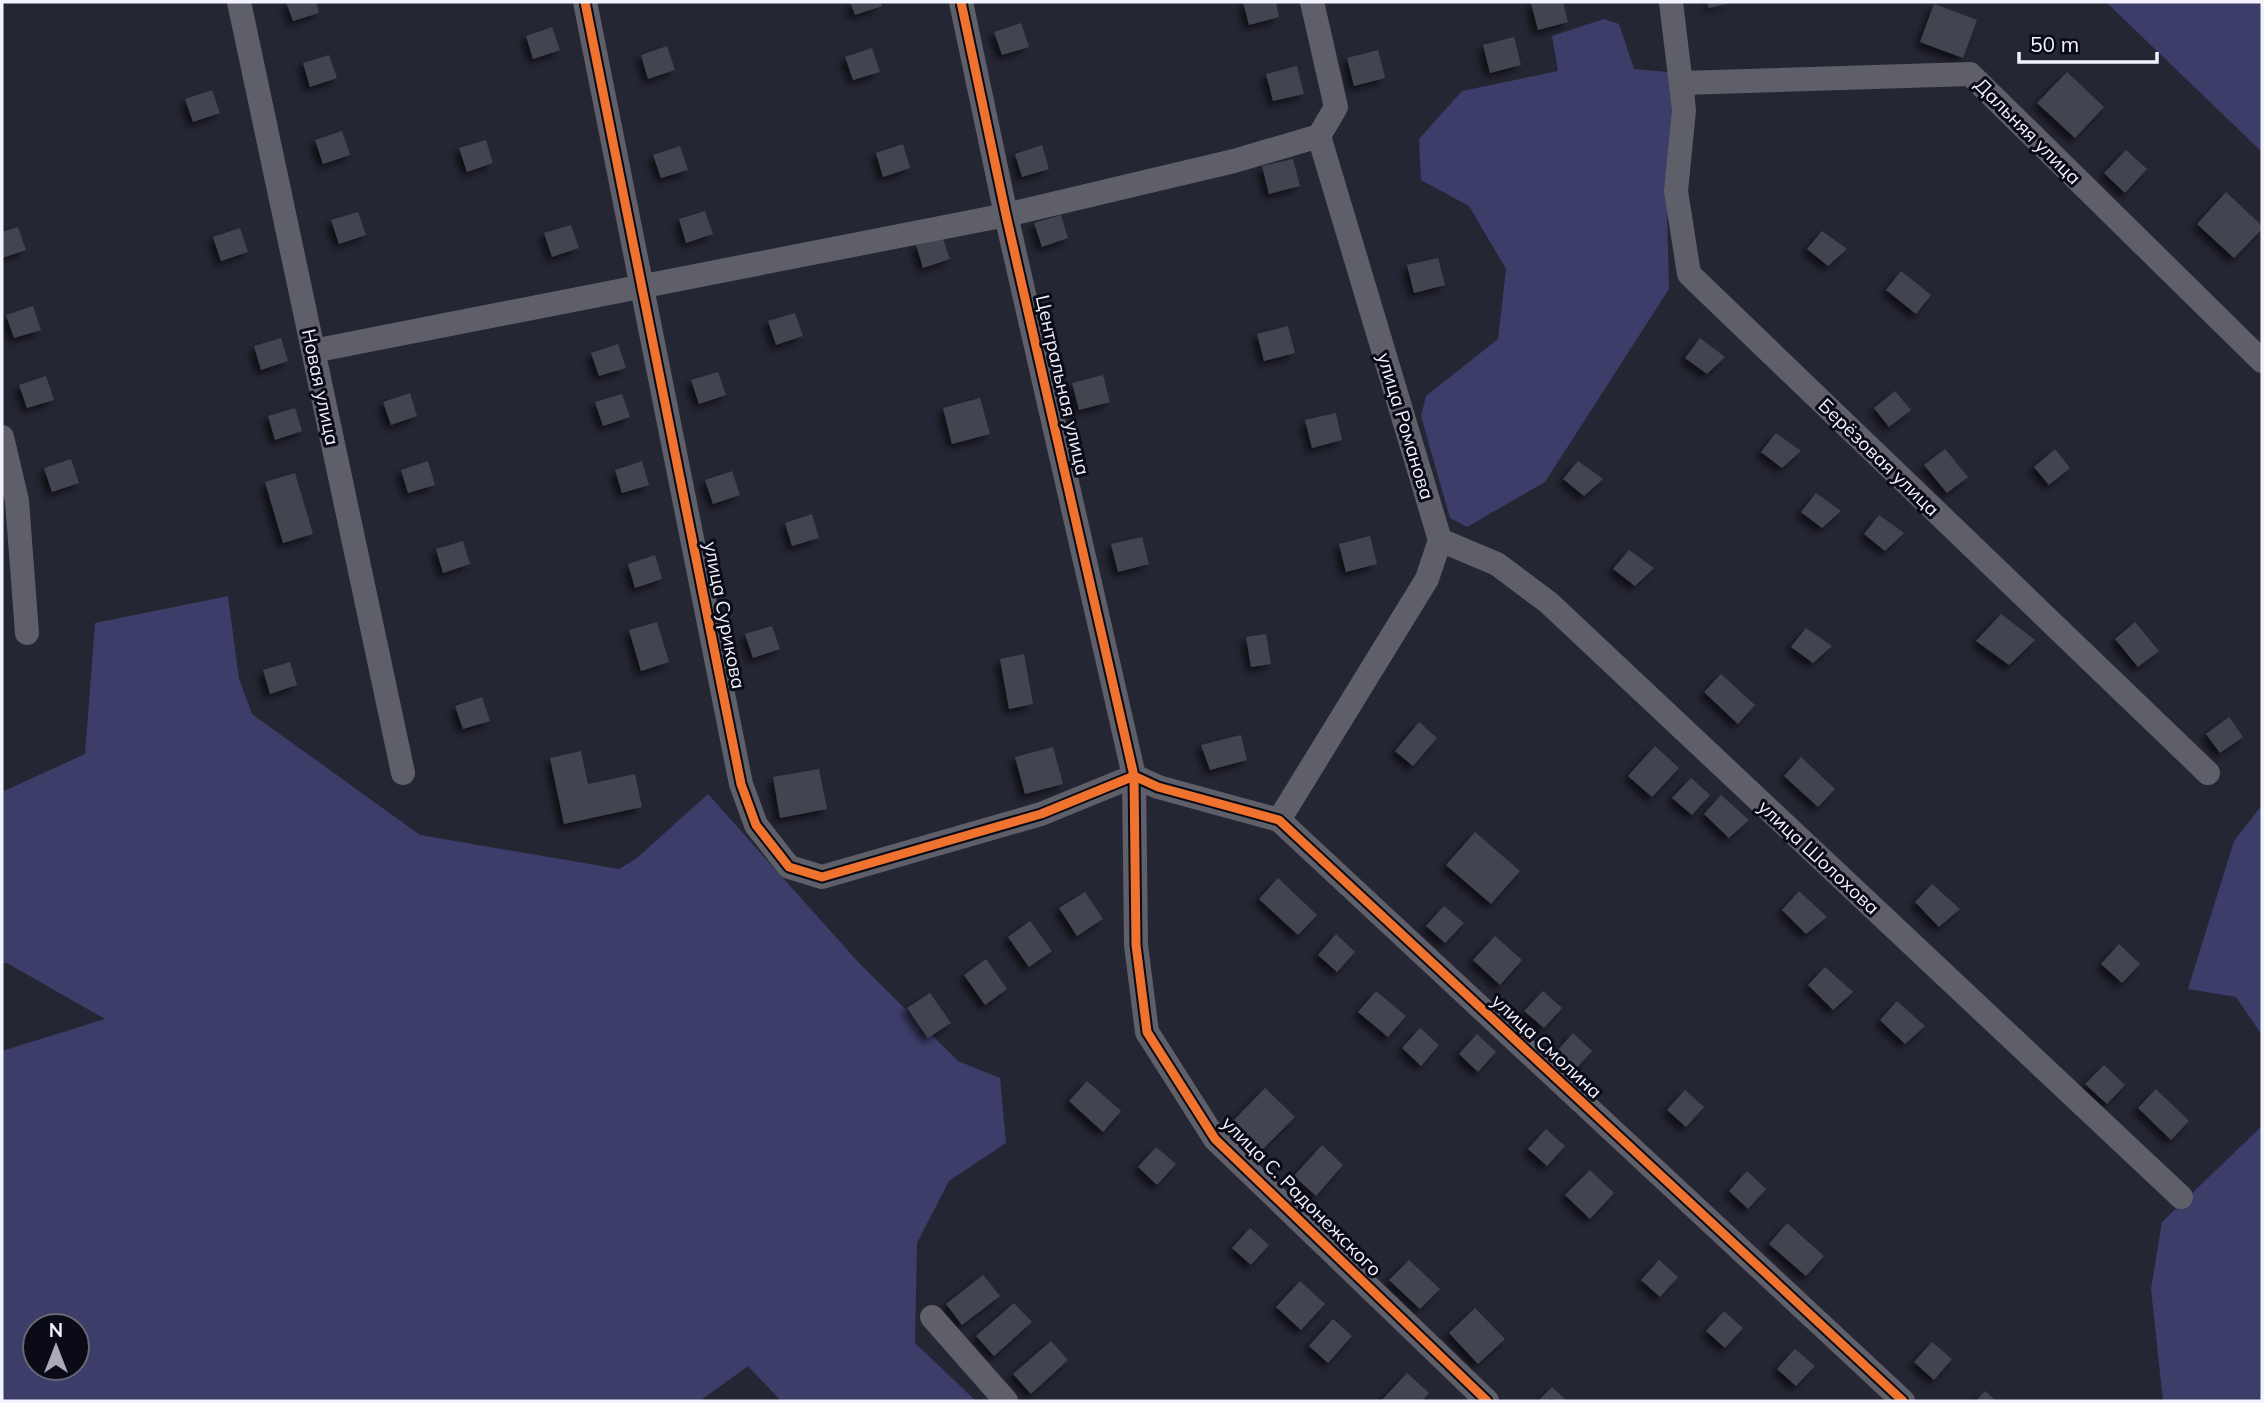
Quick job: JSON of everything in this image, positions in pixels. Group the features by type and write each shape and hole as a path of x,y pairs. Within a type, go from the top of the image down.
{"street":[{"name":"Новая улица","path":"239,2 403,773"},
{"name":"улица Сурикова","path":"585,2 741,784 756,825 789,867 822,877 1041,814 1134,776"},
{"name":"Центральная улица","path":"961,2 1006,215 1134,776"},
{"path":"313,351 1006,215 1234,161 1319,136 1336,107 1312,2"},
{"name":"Берёзовая улица","path":"1671,2 1684,110 1676,191 1689,274 2208,773"},
{"name":"Дальняя улица","path":"1681,83 1970,74 2262,361"},
{"name":"улица Романова","path":"1319,136 1440,540"},
{"path":"2,437 17,501 27,633"},
{"path":"1279,820 1427,579 1440,540"},
{"name":"улица Шолохова","path":"1440,540 1497,564 1549,603 2181,1197"},
{"name":"улица Смолина","path":"1134,776 1158,787 1279,820 1902,1401"},
{"name":"улица С. Радонежского","path":"1134,776 1136,945 1147,1032 1215,1139 1487,1401"},
{"path":"932,1317 1006,1401"}],"shaded area":[{"path":"2106,2 2262,2 2262,152"},
{"path":"1604,19 1619,24 1634,69 1680,73 1697,89 1667,211 1669,289 1545,482 1467,527 1450,518 1421,416 1426,396 1498,339 1506,269 1469,206 1421,180 1419,139 1462,91 1558,71 1552,36"},
{"path":"228,596 239,679 252,714 420,835 619,869 637,858 708,794 859,963 958,1061 1000,1078 1006,1143 949,1181 917,1243 915,1343 976,1401 781,1401 748,1366 700,1401 2,1401 2,1051 105,1019 7,963 2,963 2,792 85,754 95,623"},
{"path":"2262,805 2262,1035 2236,997 2188,989 2234,841"},
{"path":"2262,1126 2262,1401 2163,1401 2151,1289 2162,1222"}],"building":[{"path":"286,2 316,2 319,13 293,21"},
{"path":"850,2 880,2 882,6 855,15"},
{"path":"1243,2 1276,2 1279,17 1249,25"},
{"path":"1563,2 1568,22 1538,30 1531,3"},
{"path":"1707,2 1730,2 1730,3 1709,8"},
{"path":"1934,4 1977,20 1963,58 1920,42"},
{"path":"1021,23 1029,47 1002,55 994,32"},
{"path":"552,27 560,50 533,59 526,36"},
{"path":"1514,37 1521,65 1490,73 1483,45"},
{"path":"667,46 675,70 648,79 641,55"},
{"path":"872,48 880,72 853,80 845,57"},
{"path":"1378,50 1385,78 1354,86 1347,58"},
{"path":"329,55 337,78 310,87 303,63"},
{"path":"1297,66 1304,94 1273,101 1266,74"},
{"path":"2067,72 2104,107 2075,138 2037,103"},
{"path":"212,90 220,113 193,122 185,99"},
{"path":"342,131 350,155 323,164 315,140"},
{"path":"486,140 493,163 467,172 459,148"},
{"path":"903,144 910,168 883,177 876,153"},
{"path":"1042,145 1049,169 1022,177 1015,154"},
{"path":"680,146 688,170 661,178 653,155"},
{"path":"2126,150 2147,169 2125,193 2104,173"},
{"path":"1293,159 1300,186 1269,194 1262,166"},
{"path":"2226,192 2262,226 2234,258 2197,224"},
{"path":"705,211 713,234 686,243 679,219"},
{"path":"358,212 366,235 339,244 331,220"},
{"path":"1061,215 1068,238 1042,247 1034,223"},
{"path":"571,225 579,248 552,257 544,233"},
{"path":"18,227 26,250 2,258 2,232"},
{"path":"240,228 248,252 221,261 213,237"},
{"path":"1822,231 1847,249 1828,266 1807,249"},
{"path":"942,236 950,259 923,268 916,245"},
{"path":"1438,258 1445,285 1414,293 1407,265"},
{"path":"1901,271 1931,295 1916,314 1886,290"},
{"path":"33,306 41,330 14,338 6,315"},
{"path":"795,313 803,336 776,345 768,321"},
{"path":"1288,326 1295,353 1264,361 1257,334"},
{"path":"281,338 288,361 261,370 254,346"},
{"path":"1700,338 1725,357 1707,374 1685,358"},
{"path":"618,344 626,368 599,376 591,353"},
{"path":"718,372 726,395 699,404 691,380"},
{"path":"1103,375 1110,402 1079,410 1072,383"},
{"path":"46,376 54,400 27,408 19,385"},
{"path":"1895,391 1911,410 1889,427 1874,408"},
{"path":"410,393 417,416 391,425 383,402"},
{"path":"622,394 630,417 603,426 595,402"},
{"path":"980,398 990,434 952,444 943,408"},
{"path":"295,408 302,431 275,440 268,416"},
{"path":"1336,413 1342,440 1312,448 1305,420"},
{"path":"1776,433 1801,451 1782,468 1761,452"},
{"path":"1945,449 1968,477 1947,493 1924,465"},
{"path":"2055,449 2070,468 2049,485 2034,467"},
{"path":"71,459 79,483 52,492 44,468"},
{"path":"428,461 435,485 408,493 401,470"},
{"path":"642,461 649,485 622,493 615,470"},
{"path":"1578,461 1603,479 1584,496 1563,479"},
{"path":"732,471 740,495 713,504 705,480"},
{"path":"295,473 313,534 283,543 265,482"},
{"path":"1816,493 1841,511 1822,528 1801,512"},
{"path":"812,514 819,538 792,546 785,523"},
{"path":"1879,515 1904,533 1885,551 1864,534"},
{"path":"1370,536 1377,564 1346,572 1339,544"},
{"path":"1142,537 1149,564 1118,572 1111,544"},
{"path":"463,541 470,564 443,573 436,549"},
{"path":"1629,550 1654,568 1635,586 1613,569"},
{"path":"655,555 662,579 635,588 628,564"},
{"path":"2001,614 2035,640 2009,665 1976,641"},
{"path":"657,622 669,662 641,671 629,630"},
{"path":"2135,622 2159,651 2138,667 2115,639"},
{"path":"772,626 780,649 753,658 745,634"},
{"path":"1806,628 1832,646 1813,663 1791,647"},
{"path":"1266,634 1271,664 1251,667 1246,637"},
{"path":"1024,654 1033,704 1009,709 1000,659"},
{"path":"290,662 297,685 270,694 263,670"},
{"path":"1721,674 1755,705 1738,724 1704,692"},
{"path":"482,697 490,721 463,729 455,706"},
{"path":"2229,717 2243,737 2220,753 2206,734"},
{"path":"1419,722 1437,738 1413,766 1395,751"},
{"path":"1241,735 1247,760 1210,770 1201,745"},
{"path":"1655,746 1679,768 1652,797 1628,776"},
{"path":"1053,747 1063,784 1025,794 1015,757"},
{"path":"581,751 588,784 635,774 642,807 564,824 550,758"},
{"path":"1801,757 1835,789 1818,807 1784,776"},
{"path":"819,769 827,809 780,818 773,777"},
{"path":"1691,778 1710,795 1692,815 1672,798"},
{"path":"1721,795 1749,820 1729,838 1704,814"},
{"path":"1475,832 1520,871 1491,904 1446,865"},
{"path":"1278,878 1317,915 1298,935 1259,899"},
{"path":"1932,884 1960,909 1939,927 1915,902"},
{"path":"1799,891 1827,917 1806,934 1782,910"},
{"path":"1085,892 1103,919 1077,936 1059,908"},
{"path":"1444,906 1464,923 1445,943 1426,926"},
{"path":"1030,921 1052,951 1029,967 1008,937"},
{"path":"1336,934 1355,952 1337,972 1318,955"},
{"path":"1495,936 1522,960 1500,985 1473,960"},
{"path":"2119,944 2140,964 2122,983 2101,964"},
{"path":"986,959 1007,989 985,1005 964,975"},
{"path":"1825,967 1853,992 1833,1010 1808,985"},
{"path":"1376,991 1406,1016 1388,1037 1358,1012"},
{"path":"1543,991 1562,1008 1544,1028 1524,1011"},
{"path":"930,993 951,1023 928,1038 907,1008"},
{"path":"1897,1001 1925,1026 1905,1044 1880,1020"},
{"path":"1420,1028 1439,1045 1421,1066 1402,1048"},
{"path":"1573,1033 1592,1051 1574,1071 1555,1053"},
{"path":"1477,1034 1496,1052 1478,1072 1459,1054"},
{"path":"2104,1065 2125,1085 2107,1104 2085,1084"},
{"path":"1087,1081 1121,1111 1103,1132 1069,1101"},
{"path":"1265,1088 1295,1117 1260,1152 1231,1123"},
{"path":"2156,1089 2189,1121 2171,1140 2138,1108"},
{"path":"1685,1090 1704,1107 1686,1127 1667,1110"},
{"path":"1546,1129 1565,1146 1547,1166 1528,1149"},
{"path":"1322,1145 1343,1165 1316,1196 1294,1176"},
{"path":"1156,1147 1176,1164 1157,1185 1138,1167"},
{"path":"1590,1170 1614,1193 1590,1219 1565,1195"},
{"path":"1747,1171 1766,1189 1748,1209 1729,1191"},
{"path":"1787,1223 1824,1256 1806,1276 1769,1244"},
{"path":"1250,1228 1269,1245 1251,1265 1232,1248"},
{"path":"1409,1260 1440,1289 1420,1309 1389,1280"},
{"path":"1659,1260 1678,1277 1660,1297 1641,1280"},
{"path":"983,1275 1000,1296 962,1325 946,1304"},
{"path":"1300,1281 1325,1304 1301,1330 1276,1307"},
{"path":"1014,1303 1032,1322 994,1356 976,1336"},
{"path":"1475,1308 1505,1339 1478,1364 1449,1333"},
{"path":"1724,1311 1743,1328 1725,1348 1706,1331"},
{"path":"1333,1319 1352,1336 1328,1363 1309,1346"},
{"path":"1051,1341 1068,1360 1031,1394 1013,1374"},
{"path":"1932,1342 1952,1359 1934,1380 1914,1362"},
{"path":"1795,1349 1815,1366 1796,1386 1777,1369"},
{"path":"1407,1373 1429,1393 1422,1401 1381,1401"},
{"path":"1552,1387 1567,1401 1538,1401"},
{"path":"1985,1391 1996,1401 1976,1401"}],"cycle path":[{"path":"585,2 741,784 756,825 789,867 822,877 1041,814 1134,776"},
{"path":"961,2 1006,215 1134,776 1136,945 1147,1032 1215,1139 1487,1401"},
{"path":"1134,776 1158,787 1279,820 1903,1401"}]}
